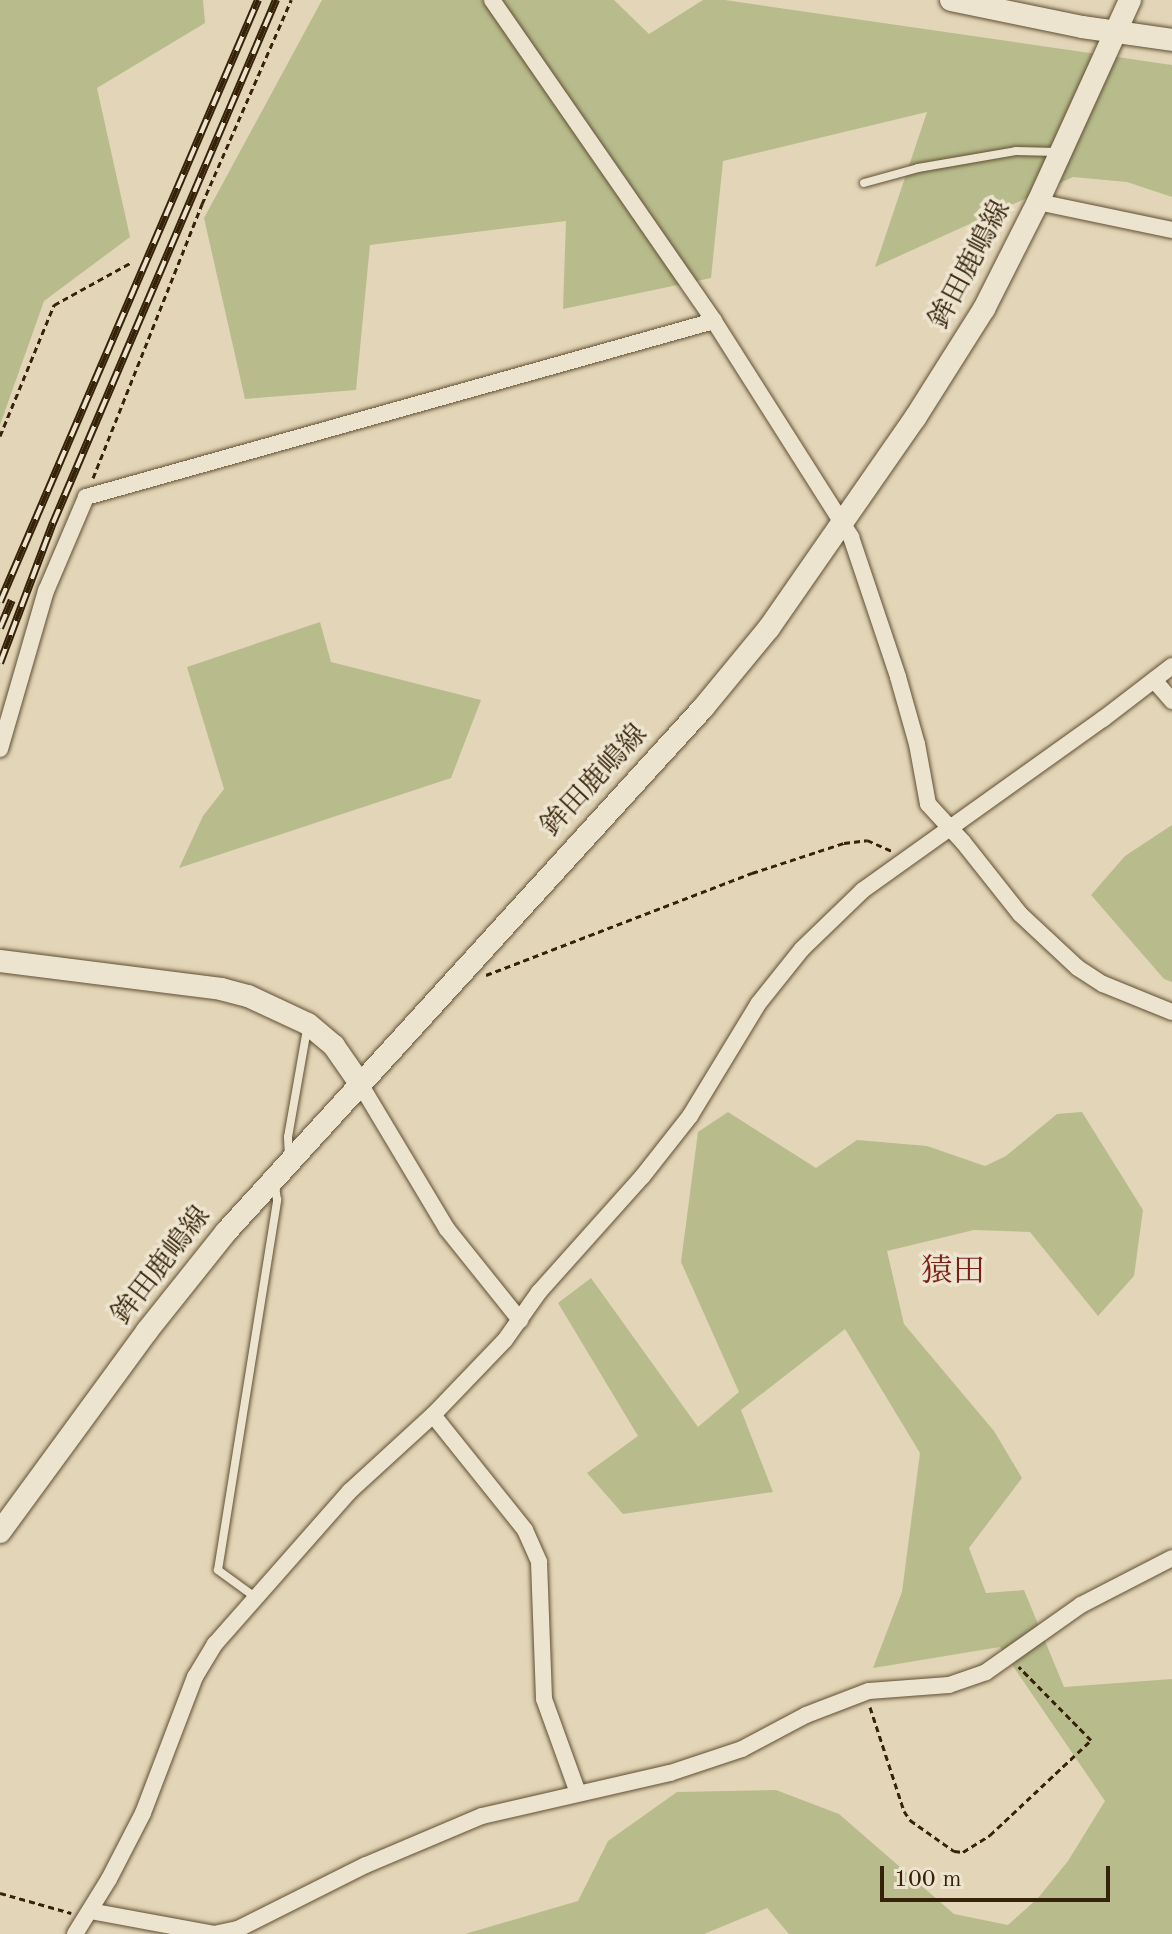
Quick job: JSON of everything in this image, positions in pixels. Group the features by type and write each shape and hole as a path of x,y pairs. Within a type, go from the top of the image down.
{"main road":[{"path":"951,0 1116,33 1172,40"},
{"name":"鉾田鹿嶋線","path":"0,1532 147,1331 274,1176 703,708 769,628 958,352 1038,202 1130,0"},
{"path":"0,961 221,989 259,1000 308,1024 334,1046 359,1082"}],"street":[{"path":"492,0 714,321 843,524 859,555 898,677 917,744 928,804 1020,914 1078,968 1103,984 1172,1012"},
{"path":"1038,202 1172,230"},
{"path":"0,718 46,591 86,497 714,321"},
{"path":"0,749 46,591"},
{"path":"75,1934 143,1813 195,1677 215,1644 350,1491 433,1415 505,1340 539,1292 642,1177 690,1116 758,1004 802,949 863,890 1172,666"},
{"path":"1154,680 1172,701"},
{"path":"359,1082 447,1229 520,1320"},
{"path":"433,1415 525,1530 539,1562 544,1699 578,1793"},
{"path":"88,1914 214,1934 238,1929 366,1865 482,1816 670,1773 742,1749 806,1715 869,1691 949,1685 986,1672 1081,1605 1172,1558"}],"lane":[{"path":"864,183 918,168 1016,151 1062,152"},
{"path":"289,1159 288,1137 308,1024"},
{"path":"255,1597 218,1570 277,1200 274,1176"}],"path":[{"path":"86,497 202,204 291,0"},
{"path":"0,436 54,305 132,262"},
{"path":"459,976 481,977 752,873 844,843 867,840 907,857"},
{"path":"869,1691 869,1702 904,1811 910,1820 954,1851 963,1852 990,1835 1091,1740 1010,1655"},
{"path":"0,1893 88,1914"}],"green space":[{"path":"0,0 203,0 205,23 97,88 130,237 44,301 0,425"},
{"path":"322,0 614,0 649,34 703,0 725,0 1172,65 1172,197 1127,182 1073,177 875,267 927,112 723,161 711,278 563,309 566,221 370,245 356,390 245,399 204,218"},
{"path":"320,622 331,662 481,700 451,778 179,868 203,816 224,789 187,667"},
{"path":"1172,825 1172,982 1164,979 1091,895 1125,856"},
{"path":"728,1112 816,1168 857,1140 927,1146 985,1166 1006,1156 1057,1114 1082,1112 1143,1210 1134,1276 1098,1316 1030,1232 974,1230 887,1251 904,1324 994,1431 1022,1478 969,1548 986,1593 1024,1590 1064,1687 1172,1679 1172,1934 789,1934 767,1908 704,1934 465,1934 578,1901 608,1841 677,1792 776,1790 839,1814 954,1914 1008,1925 1038,1898 1068,1861 1105,1801 1000,1647 873,1668 902,1592 920,1453 845,1329 741,1410 773,1492 623,1514 587,1473 638,1436 558,1303 591,1278 698,1427 739,1392 681,1262 698,1132"}],"railway":[{"path":"0,602 258,0"},
{"path":"0,663 53,523 276,0"},
{"path":"0,628 12,600"}],"district":[{"name":"猿田","path":"953,1273"}]}
